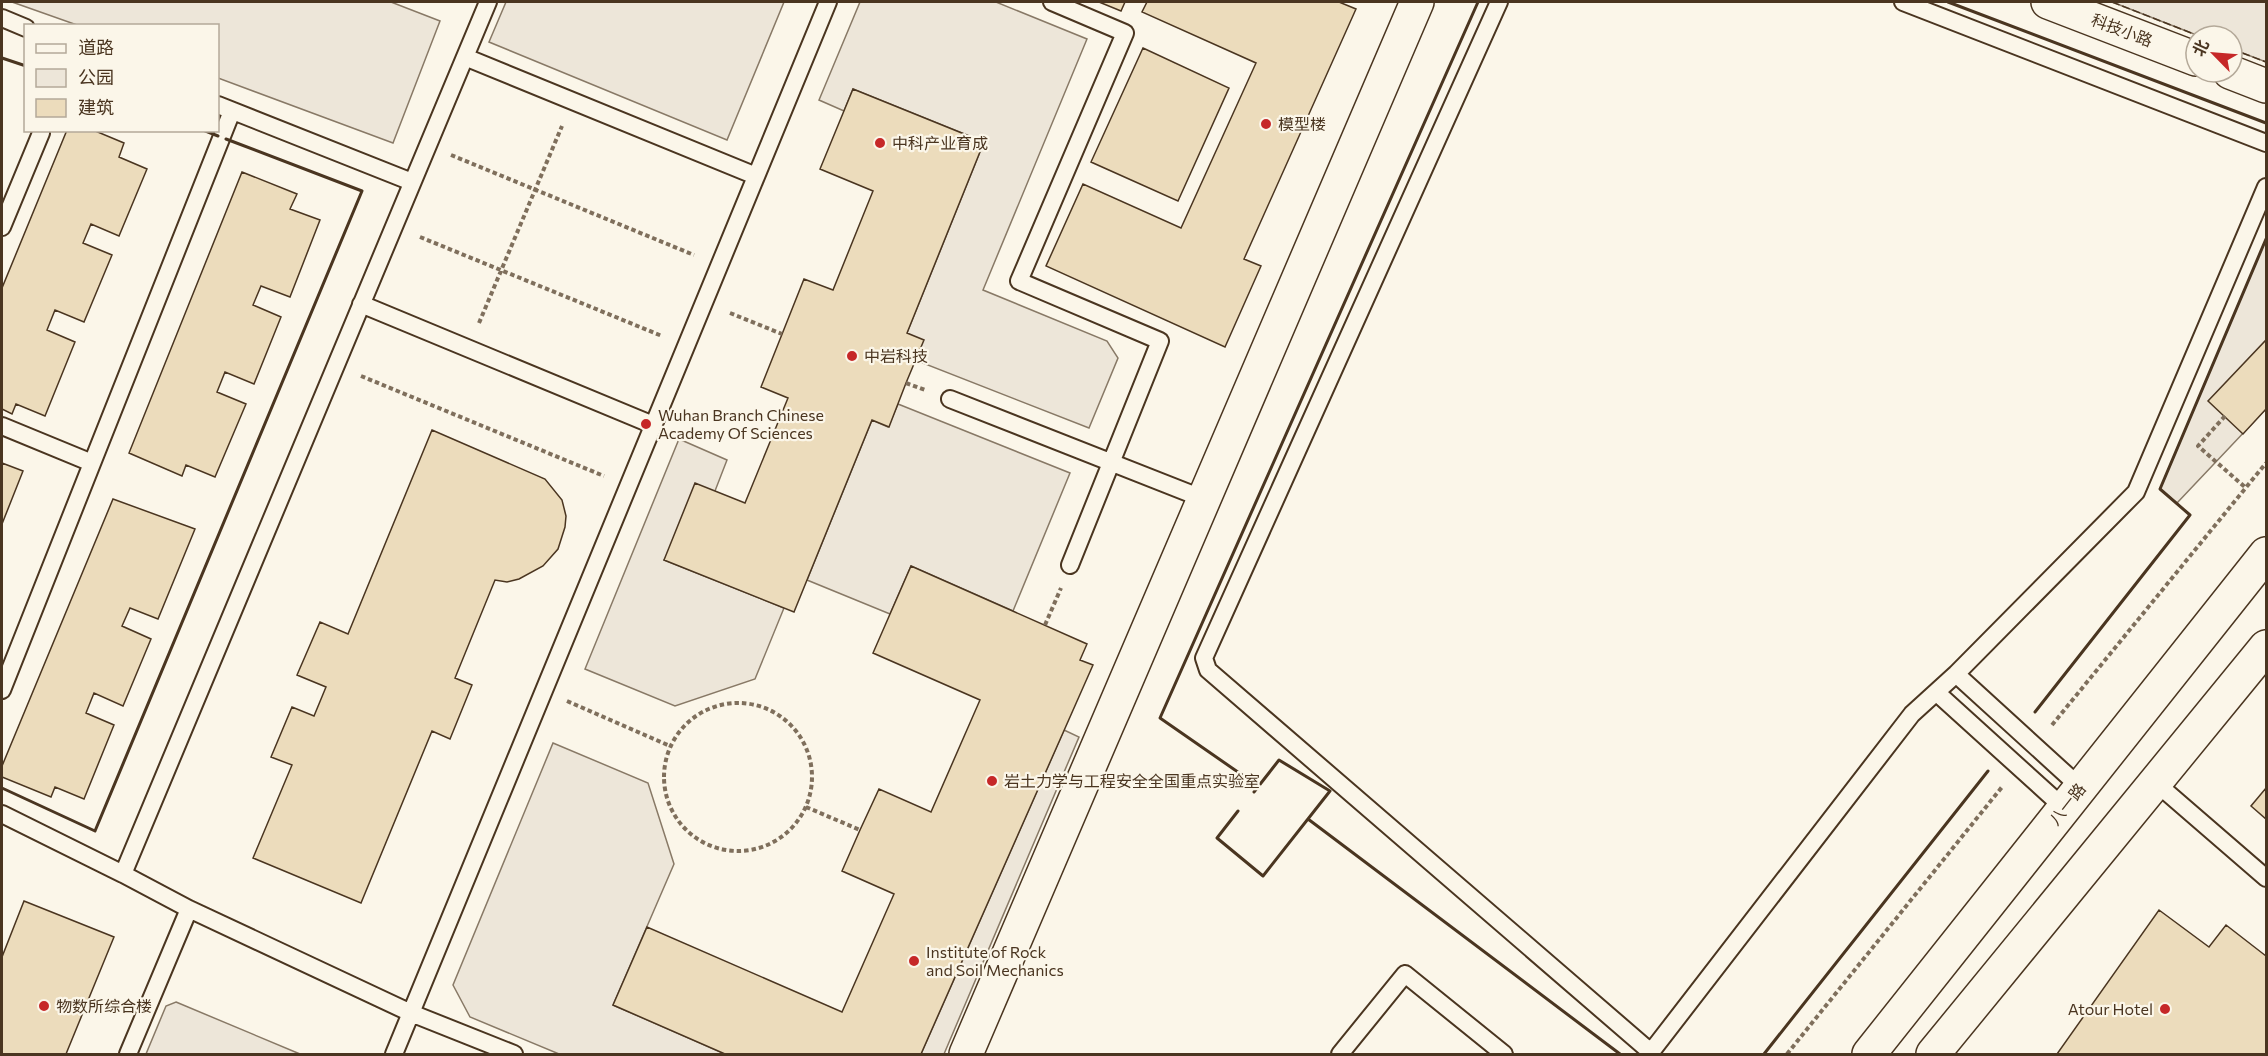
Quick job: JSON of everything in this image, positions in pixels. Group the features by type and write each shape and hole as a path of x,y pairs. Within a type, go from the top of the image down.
{"street":[{"path":"966,1054 1417,2"},
{"name":"科技小路","path":"2061,4 2184,54"},
{"path":"2244,77 2266,86"},
{"name":"八一路","path":"1869,1054 2266,554"},
{"path":"1933,1054 2266,647"}],"lane":[{"path":"123,874 488,2"},
{"path":"394,1054 828,2"},
{"path":"1052,2 1125,33 1019,281 1160,341 1070,565"},
{"path":"1499,2 1204,658 1208,670 1217,678 1652,1053 1912,714 1956,674 2136,492 2266,187"},
{"path":"1903,2 2266,143"},
{"path":"2,18 24,27"},
{"path":"465,57 756,176"},
{"path":"219,124 225,108 412,182"},
{"path":"2,690 92,463 216,132"},
{"path":"2,227 41,133"},
{"path":"362,304 653,425"},
{"path":"950,399 1204,499"},
{"path":"2,426 92,463"},
{"path":"1956,674 2072,797"},
{"path":"1936,692 2072,797"},
{"path":"2154,782 2266,878"},
{"path":"2,814 189,909 411,1013 514,1054"},
{"path":"128,1054 189,909"},
{"path":"1340,1054 1405,974 1504,1054"}],"path":[{"path":"468,349 572,101"},
{"path":"428,146 719,266"},
{"path":"394,226 686,346"},
{"path":"704,302 782,334"},
{"path":"336,366 628,486"},
{"path":"2225,416 2198,446 2246,488"},
{"path":"1045,625 1070,565"},
{"path":"544,691 670,747"},
{"path":"732,703 758,705 781,716 799,734 810,757 812,782 806,807 793,827 775,842 753,850 729,851 706,845 687,832 672,813 665,790 664,767 670,747 686,723 707,709 732,703"},
{"path":"806,807 860,830"}],"green space":[{"path":"12,2 391,2 440,21 393,143 219,78 219,24 74,24"},
{"path":"506,2 784,2 727,140 489,42"},
{"path":"860,2 996,2 1087,39 983,290 1107,341 1118,358 1089,428 915,360 907,333 984,142 853,89 844,111 819,100"},
{"path":"2112,2 2266,2 2266,62 2244,54 2244,24 2184,24 2184,30"},
{"path":"2266,239 2266,409 2177,503 2160,489"},
{"path":"898,404 1070,473 1013,611 911,566 890,614 807,580 872,420 888,427"},
{"path":"679,439 727,460 715,491 664,560 784,608 755,679 675,706 585,669"},
{"path":"1064,730 1079,737 944,1054 921,1054"},
{"path":"553,743 648,783 674,864 613,1005 725,1054 559,1054 470,1017 453,985"},
{"path":"176,1002 300,1054 146,1054 166,1006"}],"building":[{"path":"1099,2 1125,2 1121,11"},
{"name":"模型楼","path":"1147,2 1339,2 1356,9 1244,259 1261,266 1225,347 1046,266 1083,184 1181,228 1256,63 1142,12"},
{"path":"1143,48 1229,88 1178,201 1091,162"},
{"path":"853,89 984,142 907,333 924,340 889,427 872,420 794,612 664,560 695,483 745,503 788,398 761,387 804,279 833,290 873,191 820,169"},
{"path":"66,132 98,132 124,143 119,157 147,169 119,236 91,224 83,243 112,255 84,322 55,310 47,330 75,342 45,416 16,404 12,414 2,409 2,288"},
{"path":"242,172 297,194 290,209 320,220 290,297 261,286 253,305 281,317 254,384 225,372 217,392 246,404 215,477 186,465 182,476 129,453"},
{"path":"2266,340 2266,409 2243,434 2208,401"},
{"path":"432,430 545,479 562,500 566,516 565,527 558,549 543,566 519,579 507,582 495,580 455,678 472,685 450,739 432,731 361,903 253,858 292,765 271,757 292,707 314,716 326,687 297,675 320,622 348,634"},
{"path":"2,463 23,471 2,524"},
{"path":"113,499 195,529 158,619 130,608 122,626 151,639 123,706 94,693 86,713 114,725 84,799 55,787 51,797 2,777 2,766"},
{"path":"911,566 1087,644 1080,660 1093,665 921,1054 725,1054 613,1005 647,927 842,1012 894,894 842,871 860,830 879,789 931,812 980,700 873,653"},
{"path":"2266,788 2266,819 2251,806"},
{"name":"物数所综合楼","path":"24,901 114,937 66,1054 2,1054 2,957"},
{"path":"2159,910 2209,947 2226,925 2266,956 2266,1054 2057,1054"}],"fence":[{"path":"2112,2 2184,30"},
{"path":"2244,54 2266,62"}],"wall":[{"path":"1258,786 1160,718 1478,2"},
{"path":"1948,2 2266,123"},
{"path":"2,58 24,65"},
{"path":"208,132 218,136"},
{"path":"2,788 95,831 362,191 226,139"},
{"path":"2035,712 2190,515 2160,489 2266,239"},
{"path":"1238,811 1217,838 1263,876 1330,791 1279,760 1254,792"},
{"path":"1764,1054 1988,771"},
{"path":"1308,819 1620,1054"}],"place":[{"name":"模型楼","path":"1266,124"},
{"name":"中科产业育成","path":"880,143"},
{"name":"中岩科技","path":"852,356"},
{"name":"Wuhan Branch Chinese Academy Of Sciences","path":"646,424"},
{"name":"岩土力学与工程安全全国重点实验室","path":"992,781"},
{"name":"Institute of Rock and Soil Mechanics","path":"914,961"},
{"name":"物数所综合楼","path":"44,1006"},
{"name":"Atour Hotel","path":"2165,1009"}]}
